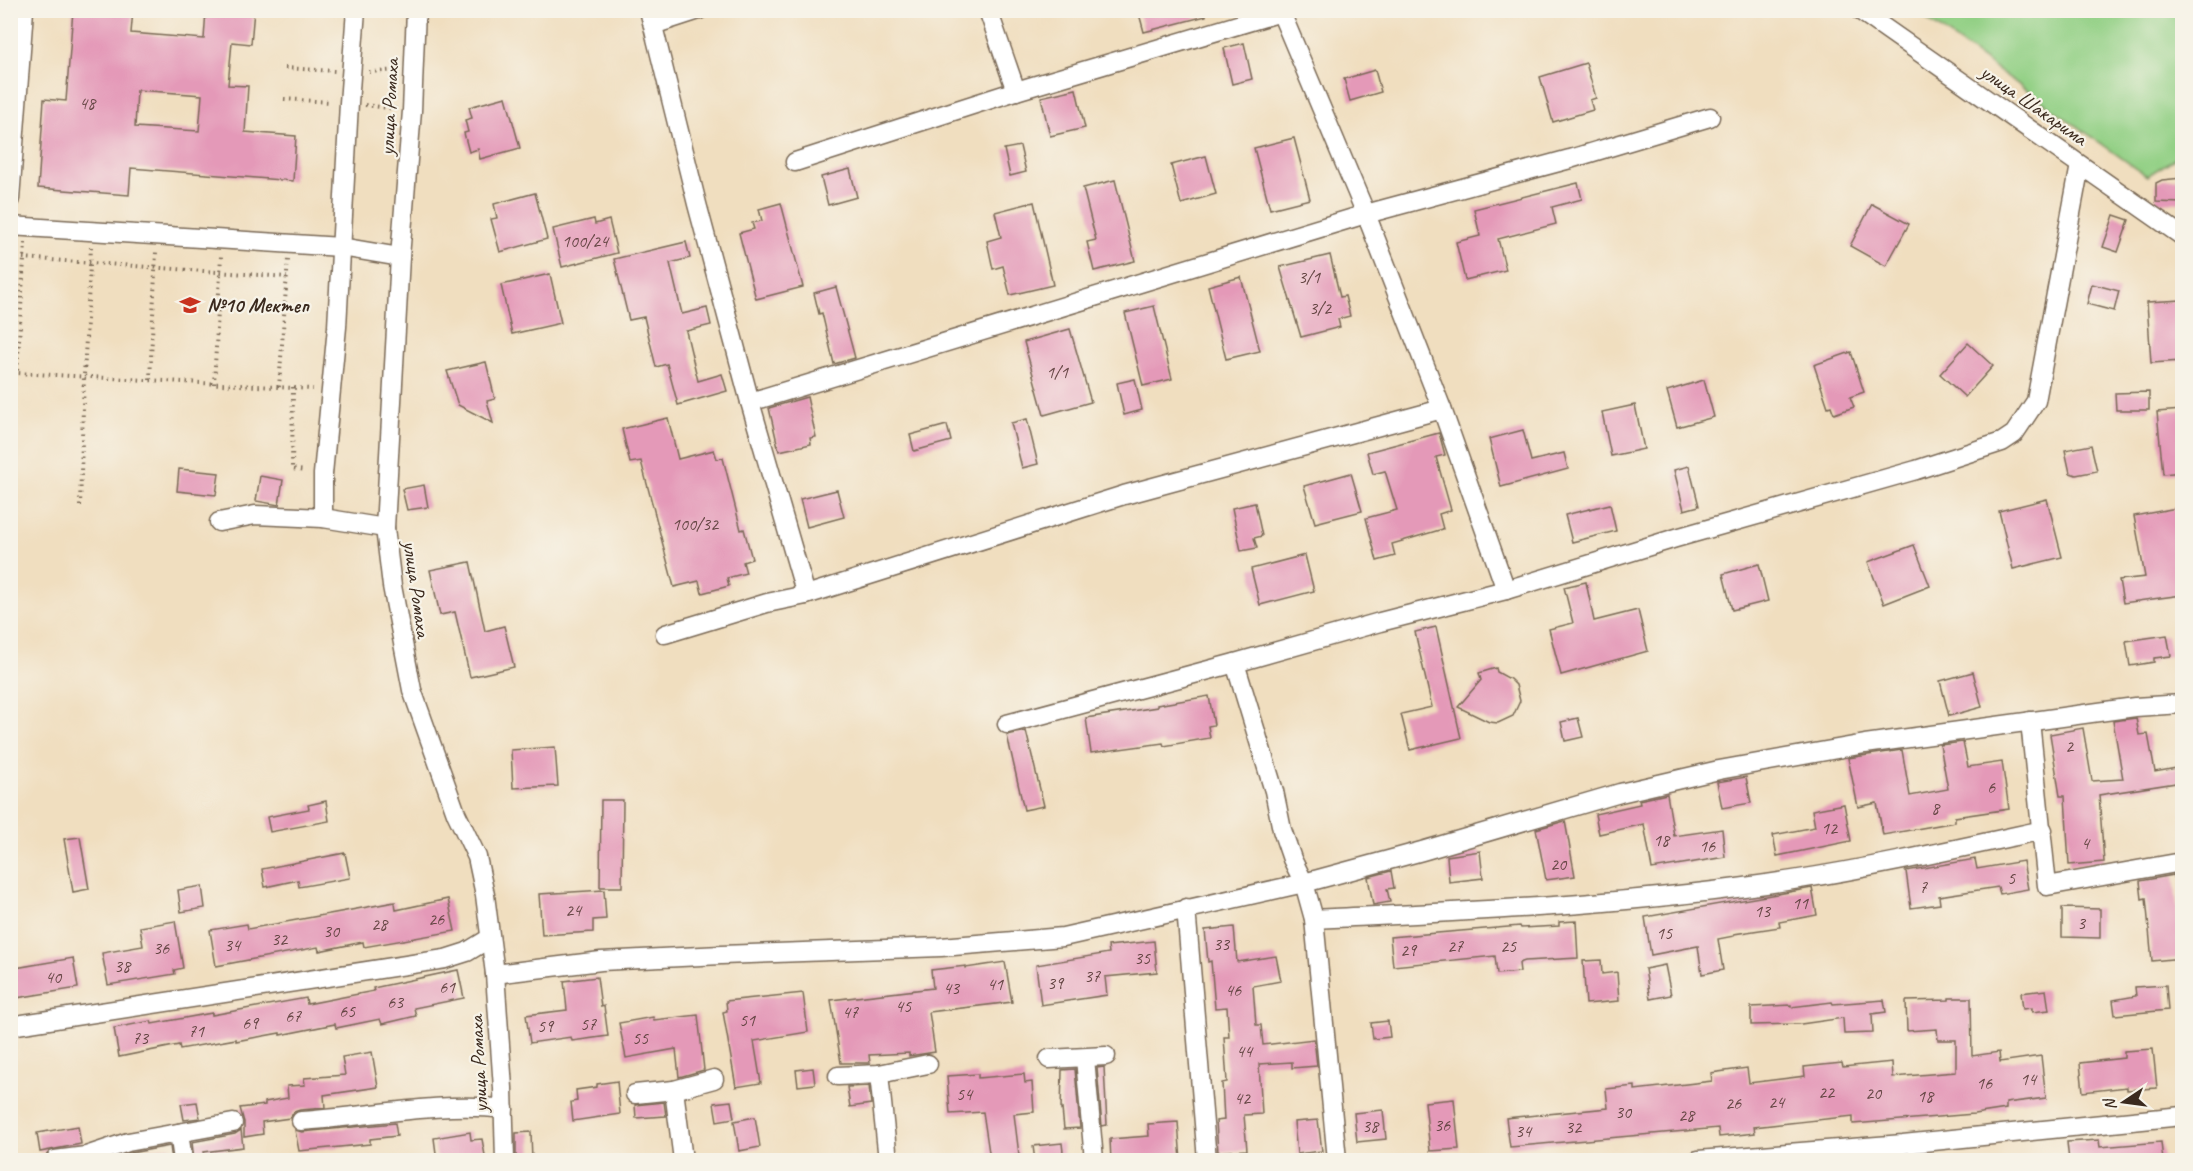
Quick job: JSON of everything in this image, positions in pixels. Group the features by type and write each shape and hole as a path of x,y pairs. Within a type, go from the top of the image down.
{"street":[{"path":"10,198 24,10"},
{"path":"322,518 323,474 337,327 356,10"},
{"name":"улица Ромаха","path":"416,10 412,111 400,257 385,528 398,626 411,690 456,813 477,857 485,895 495,974 505,1161"},
{"path":"699,10 651,18 697,204 750,402 806,595"},
{"path":"988,10 1016,91"},
{"name":"улица Шакарима","path":"1859,10 2182,236"},
{"path":"795,162 1016,91 1283,11 1442,408 1506,590"},
{"path":"750,402 1366,214 1570,159 1710,117"},
{"path":"1007,724 1506,590 1676,538 1916,470 2002,442 2014,434 2036,400 2080,165"},
{"path":"19,227 341,247 400,257"},
{"path":"665,634 767,603 806,595 1124,495 1442,408"},
{"path":"219,522 255,515 322,518 385,528"},
{"path":"1235,663 1274,791 1288,850 1304,883 1314,918 1336,1161"},
{"path":"495,974 601,961 1000,944 1063,937 1304,883 1620,793 1708,773 1865,744 2135,707 2182,704"},
{"path":"2030,721 2047,886 2182,862"},
{"path":"1314,918 1473,911 1644,898 1781,882 1930,855 2043,830"},
{"path":"1186,908 1208,1161"},
{"path":"10,1026 446,959 467,952 490,938"},
{"path":"1049,1059 1106,1056"},
{"path":"1085,1058 1094,1161"},
{"path":"838,1076 879,1074 928,1064"},
{"path":"879,1074 888,1161"},
{"path":"635,1094 674,1090 714,1079"},
{"path":"674,1090 683,1161"},
{"path":"301,1121 429,1109 483,1107 504,1109"},
{"path":"1698,1161 1903,1144 2182,1116"},
{"path":"55,1161 86,1156 128,1142 233,1123"},
{"path":"179,1133 183,1161"}],"path":[{"path":"19,227 23,258 17,373 331,390"},
{"path":"80,507 89,262 93,231"},
{"path":"150,380 156,235"},
{"path":"214,384 219,272 224,239"},
{"path":"279,387 289,243"},
{"path":"23,258 288,278"},
{"path":"293,387 292,469 323,474"}],"green space":[{"path":"1915,11 2182,11 2182,154 2147,176"}],"building":[{"path":"73,10 133,10 131,33 204,39 206,10 254,10 251,44 232,42 228,85 248,86 245,132 296,136 293,181 131,168 129,195 38,188 44,99 66,101","holes":["137,90 202,95 199,131 135,127"]},
{"path":"1138,10 1206,10 1206,16 1144,32"},
{"path":"1244,43 1252,79 1232,84 1224,48"},
{"path":"1586,63 1596,98 1590,100 1593,110 1553,122 1540,77"},
{"path":"1375,70 1381,92 1350,101 1344,79"},
{"path":"1076,89 1085,128 1050,136 1041,97"},
{"path":"506,97 520,148 480,159 478,149 469,152 464,133 468,132 465,120 472,118 469,107"},
{"path":"1294,138 1310,199 1270,209 1254,148"},
{"path":"1020,146 1026,172 1010,176 1004,149"},
{"path":"1206,156 1216,194 1181,204 1171,165"},
{"path":"850,169 857,197 828,205 821,177"},
{"path":"2182,178 2182,203 2156,202 2156,183 2162,180"},
{"path":"1115,180 1135,261 1094,271 1087,242 1096,240 1083,188"},
{"path":"1578,183 1582,199 1552,207 1556,224 1498,239 1506,270 1465,280 1456,242 1480,236 1474,209"},
{"path":"535,193 547,239 500,252 491,219 497,218 494,204"},
{"path":"1034,202 1053,285 1010,295 1003,266 993,269 987,241 1001,237 995,212"},
{"path":"781,203 803,287 756,299 739,233 754,229 752,223 762,221 759,209"},
{"path":"1872,204 1909,224 1886,266 1850,246"},
{"path":"2114,215 2129,220 2118,252 2103,247"},
{"path":"594,219 595,224 609,220 617,253 562,267 553,229"},
{"path":"686,242 690,258 670,263 682,314 707,308 711,325 686,331 698,381 722,374 727,391 678,405 667,364 656,367 644,317 629,320 614,259"},
{"path":"1330,255 1340,297 1345,296 1350,316 1338,319 1340,327 1301,337 1280,267"},
{"path":"550,274 561,323 512,334 501,285"},
{"path":"1241,277 1260,351 1226,359 1208,286"},
{"path":"2092,284 2119,291 2114,311 2087,304"},
{"path":"836,287 855,358 834,364 822,313 819,314 814,293"},
{"path":"2182,300 2182,361 2151,363 2147,302"},
{"path":"1154,306 1172,379 1143,386 1125,313"},
{"path":"1070,329 1091,402 1044,415 1024,342"},
{"path":"1968,343 1993,366 1965,397 1940,374"},
{"path":"1851,352 1864,392 1850,397 1854,407 1834,414 1831,406 1828,407 1814,365"},
{"path":"486,362 495,399 487,401 493,423 458,405 447,371"},
{"path":"1135,379 1142,410 1124,415 1117,383"},
{"path":"1704,380 1714,417 1677,427 1667,391"},
{"path":"2149,392 2149,410 2116,410 2115,393"},
{"path":"807,397 816,437 810,438 811,444 779,451 769,408"},
{"path":"1635,405 1644,449 1611,456 1602,412"},
{"path":"2182,410 2182,472 2163,474 2157,412"},
{"path":"668,418 678,459 714,450 717,459 723,458 741,530 744,529 752,559 743,562 746,573 727,578 729,586 702,593 699,581 674,587 641,461 630,463 622,429"},
{"path":"1027,419 1038,464 1022,468 1011,423"},
{"path":"947,425 951,441 914,451 910,435"},
{"path":"1523,430 1531,461 1564,453 1568,469 1501,487 1489,439"},
{"path":"1439,433 1445,455 1436,457 1451,510 1439,514 1443,529 1392,544 1395,556 1377,561 1366,518 1397,510 1385,471 1373,474 1367,452"},
{"path":"2091,445 2097,471 2076,475 2070,473 2065,450"},
{"path":"1689,466 1699,506 1684,510 1674,470"},
{"path":"179,469 219,473 216,495 177,491"},
{"path":"1351,473 1362,511 1315,523 1304,486"},
{"path":"260,476 283,480 279,505 256,501"},
{"path":"424,485 428,507 407,510 402,489"},
{"path":"837,490 844,517 807,527 800,499"},
{"path":"2047,499 2062,557 2013,569 1999,511"},
{"path":"1255,503 1262,536 1254,538 1257,548 1241,551 1232,508"},
{"path":"1610,504 1616,531 1572,542 1565,515"},
{"path":"2182,507 2182,595 2123,603 2119,580 2145,577 2134,516"},
{"path":"1914,545 1930,586 1884,604 1868,562"},
{"path":"1305,555 1314,591 1260,605 1251,569"},
{"path":"470,562 485,631 504,626 514,667 470,677 455,612 440,615 430,570"},
{"path":"1759,564 1768,601 1732,610 1723,574"},
{"path":"1586,582 1594,621 1638,610 1648,651 1561,675 1549,629 1573,623 1564,587"},
{"path":"1436,627 1461,738 1410,750 1401,714 1432,707 1415,632"},
{"path":"2167,635 2171,656 2154,658 2154,662 2130,666 2126,641"},
{"path":"1496,668 1497,672 1516,685 1520,701 1513,716 1498,723 1489,722 1458,707 1481,680 1479,673"},
{"path":"1973,672 1982,707 1949,716 1940,681"},
{"path":"1209,696 1214,725 1208,726 1210,738 1164,746 1163,743 1091,753 1086,718"},
{"path":"1578,718 1583,737 1565,741 1561,722"},
{"path":"2136,718 2139,735 2148,734 2155,772 2182,767 2182,782 2099,795 2104,862 2069,865 2065,796 2060,796 2050,734 2083,728 2092,781 2123,779 2113,721"},
{"path":"1026,731 1044,806 1024,810 1007,735"},
{"path":"1963,742 1968,767 2002,762 2009,809 1955,817 1955,822 1883,835 1877,803 1858,807 1848,758 1902,750 1910,796 1948,789 1940,745"},
{"path":"555,747 558,786 513,788 511,750"},
{"path":"1746,777 1751,803 1722,808 1717,782"},
{"path":"1667,794 1674,836 1722,829 1725,857 1652,869 1644,824 1599,834 1595,814 1640,804 1639,800"},
{"path":"601,800 623,800 622,887 600,887"},
{"path":"326,801 329,821 270,832 267,817 309,809 308,805"},
{"path":"1844,804 1851,841 1777,856 1773,835 1815,827 1812,810"},
{"path":"1565,821 1575,876 1546,880 1536,829"},
{"path":"80,837 89,889 73,892 64,839"},
{"path":"1480,851 1483,878 1449,882 1447,856"},
{"path":"345,853 350,878 299,887 298,880 265,887 262,869"},
{"path":"1975,859 1977,869 2023,861 2028,889 2000,894 1998,887 1939,896 1940,904 1911,908 1906,871"},
{"path":"1391,871 1394,888 1387,889 1390,902 1373,905 1368,877"},
{"path":"2174,875 2182,958 2152,961 2146,898 2142,899 2140,881"},
{"path":"202,886 205,908 181,912 178,890"},
{"path":"1812,888 1817,915 1779,922 1780,927 1734,934 1734,936 1718,939 1723,970 1702,974 1698,946 1651,955 1645,917"},
{"path":"604,890 606,919 593,920 593,932 542,935 539,894"},
{"path":"448,899 455,931 364,947 363,942 319,951 318,947 216,966 210,930 247,924 248,929 395,902 396,910"},
{"path":"2062,908 2100,909 2100,938 2062,937"},
{"path":"175,921 183,968 174,970 175,974 108,985 102,953 143,946 140,927"},
{"path":"1576,921 1578,958 1525,961 1519,963 1520,972 1497,974 1495,956 1393,966 1390,937 1520,926 1521,928 1559,926 1559,922"},
{"path":"1234,927 1237,962 1276,956 1281,981 1253,986 1256,1025 1261,1025 1263,1045 1314,1039 1317,1066 1292,1068 1292,1062 1259,1064 1262,1114 1244,1115 1247,1150 1218,1152 1216,1121 1224,1120 1222,1083 1227,1082 1224,1037 1229,1037 1227,1007 1215,1008 1211,961 1208,962 1205,930"},
{"path":"1154,941 1157,972 1105,977 1107,995 1041,1005 1036,965 1109,953 1108,946"},
{"path":"73,958 78,988 10,999 10,969"},
{"path":"1601,960 1602,974 1617,972 1619,1001 1586,1004 1583,961"},
{"path":"1005,962 1012,1002 929,1012 935,1052 909,1056 909,1053 869,1055 870,1063 841,1063 831,1000 933,988 931,970"},
{"path":"1665,965 1671,995 1650,999 1645,969"},
{"path":"458,970 464,998 414,1008 416,1016 382,1024 380,1019 336,1028 335,1024 280,1035 280,1033 236,1041 236,1039 180,1049 179,1045 119,1057 114,1028 151,1021 152,1024 212,1013 212,1015 306,998 307,1004 374,991 373,988"},
{"path":"597,977 608,1036 572,1041 571,1037 530,1043 526,1015 567,1010 564,981"},
{"path":"2166,985 2168,1010 2115,1015 2113,1000 2136,996 2135,987"},
{"path":"2046,990 2049,1010 2032,1012 2032,1008 2023,1009 2021,993"},
{"path":"803,993 808,1032 754,1041 761,1083 736,1087 723,1012 727,1011 726,1001"},
{"path":"1949,998 1971,998 1972,1056 1999,1052 2000,1062 2041,1056 2046,1098 2006,1103 2006,1109 1974,1114 1853,1124 1853,1116 1754,1127 1755,1133 1719,1137 1718,1128 1510,1147 1506,1118 1608,1108 1606,1089 1635,1086 1635,1090 1712,1081 1711,1073 1747,1068 1749,1083 1805,1076 1804,1067 1842,1063 1843,1067 1892,1062 1893,1077 1956,1072 1956,1040 1938,1040 1937,1029 1907,1031 1906,1001 1949,1000"},
{"path":"1884,1000 1886,1012 1872,1014 1873,1033 1844,1034 1843,1018 1801,1024 1751,1025 1751,1007 1791,1005 1791,1007 1832,1002 1833,1004"},
{"path":"698,1015 704,1070 679,1077 676,1049 626,1058 619,1023 653,1017 654,1020"},
{"path":"1388,1021 1390,1037 1373,1039 1371,1023"},
{"path":"2153,1049 2157,1088 2127,1090 2127,1087 2083,1092 2080,1063 2124,1058 2124,1051"},
{"path":"372,1052 378,1087 324,1095 325,1108 300,1110 294,1112 290,1118 262,1122 263,1134 244,1137 244,1122 240,1108 265,1105 265,1102 288,1098 287,1086 305,1085 304,1078 345,1075 342,1057"},
{"path":"1104,1067 1107,1125 1102,1126 1097,1068"},
{"path":"813,1068 815,1084 798,1086 796,1070"},
{"path":"1075,1069 1080,1128 1064,1129 1061,1110 1062,1070"},
{"path":"978,1074 978,1078 1024,1074 1025,1083 1032,1082 1034,1112 1014,1114 1019,1155 990,1159 983,1112 950,1114 947,1076"},
{"path":"617,1081 620,1114 573,1121 571,1102 577,1101 576,1090"},
{"path":"869,1086 871,1104 850,1107 847,1087"},
{"path":"1454,1099 1459,1149 1430,1151 1425,1102"},
{"path":"731,1101 734,1118 717,1121 714,1103"},
{"path":"197,1102 200,1118 184,1120 181,1104"},
{"path":"664,1102 666,1116 636,1118 635,1105"},
{"path":"1383,1110 1386,1139 1357,1142 1354,1113"},
{"path":"755,1117 760,1147 739,1151 734,1121"},
{"path":"1318,1120 1322,1151 1297,1154 1294,1122"},
{"path":"1178,1122 1181,1161 1111,1161 1110,1139 1149,1136 1148,1124"},
{"path":"395,1123 397,1136 370,1139 370,1144 299,1151 295,1130 302,1132"},
{"path":"78,1126 81,1144 40,1152 37,1133"},
{"path":"241,1130 243,1147 204,1152 205,1161 194,1161 192,1142 235,1134"},
{"path":"470,1132 471,1140 482,1139 486,1161 437,1161 434,1138"},
{"path":"531,1132 532,1161 516,1161 516,1133"},
{"path":"2099,1140 2100,1147 2161,1142 2163,1161 2069,1161 2067,1142"},
{"path":"1062,1143 1064,1161 1035,1161 1033,1146"},
{"path":"170,1146 172,1161 115,1161 115,1158 131,1153"}],"place":[{"name":"№10 Мектеп","path":"190,305"}]}
